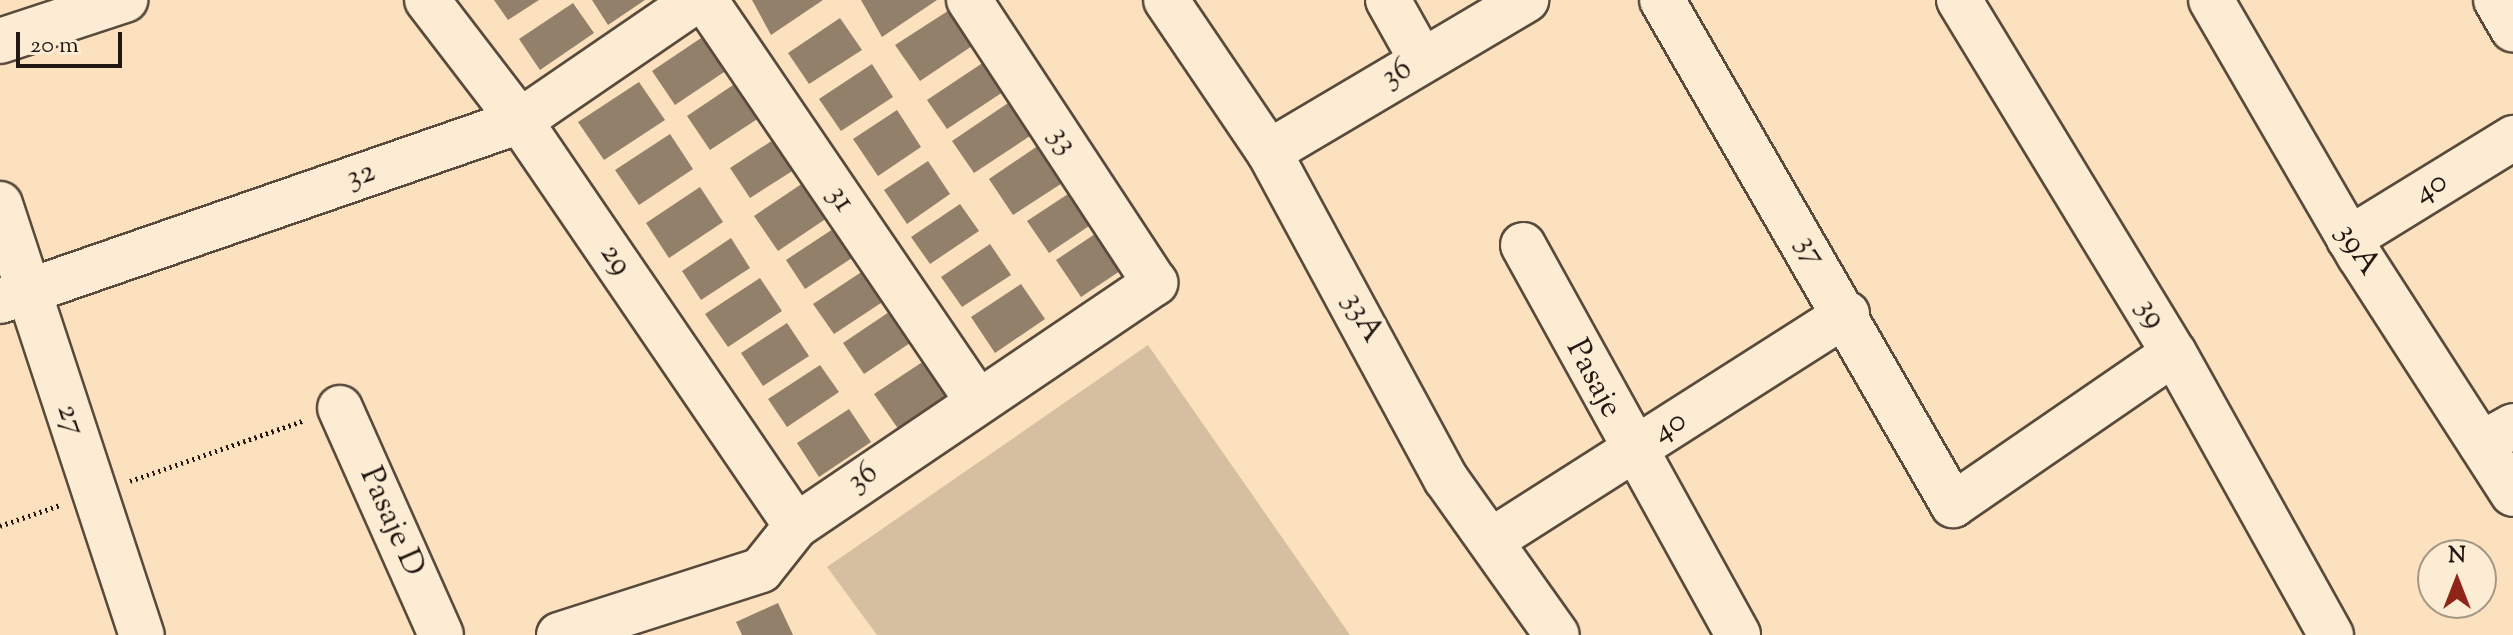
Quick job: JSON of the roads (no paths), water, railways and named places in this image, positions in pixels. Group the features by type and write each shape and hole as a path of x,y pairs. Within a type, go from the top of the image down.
{"street":[{"path":"0,41 125,0"},
{"name":"29","path":"427,0 520,121 796,526"},
{"name":"32","path":"14,296 520,121 697,0"},
{"name":"31","path":"705,0 975,398"},
{"name":"33","path":"969,0 1155,283"},
{"name":"33A","path":"1166,0 1269,152 1446,479 1557,635"},
{"path":"1388,0 1421,59"},
{"name":"36","path":"1269,152 1421,59 1526,0"},
{"name":"37","path":"1662,0 1847,314 1953,505 2174,353"},
{"name":"39","path":"1959,0 2174,353 2331,635"},
{"name":"39A","path":"2211,0 2349,239 2497,435 2513,494"},
{"path":"2496,0 2513,30"},
{"name":"40","path":"2349,239 2513,138"},
{"name":"27","path":"0,204 14,296 95,493 142,635"},
{"name":"Pasaje","path":"1523,245 1631,451 1738,635"},
{"name":"36","path":"559,635 761,570 796,526 975,398 1155,283"},
{"name":"40","path":"1492,540 1847,314"},
{"name":"Pasaje D","path":"340,408 441,635"}]}
